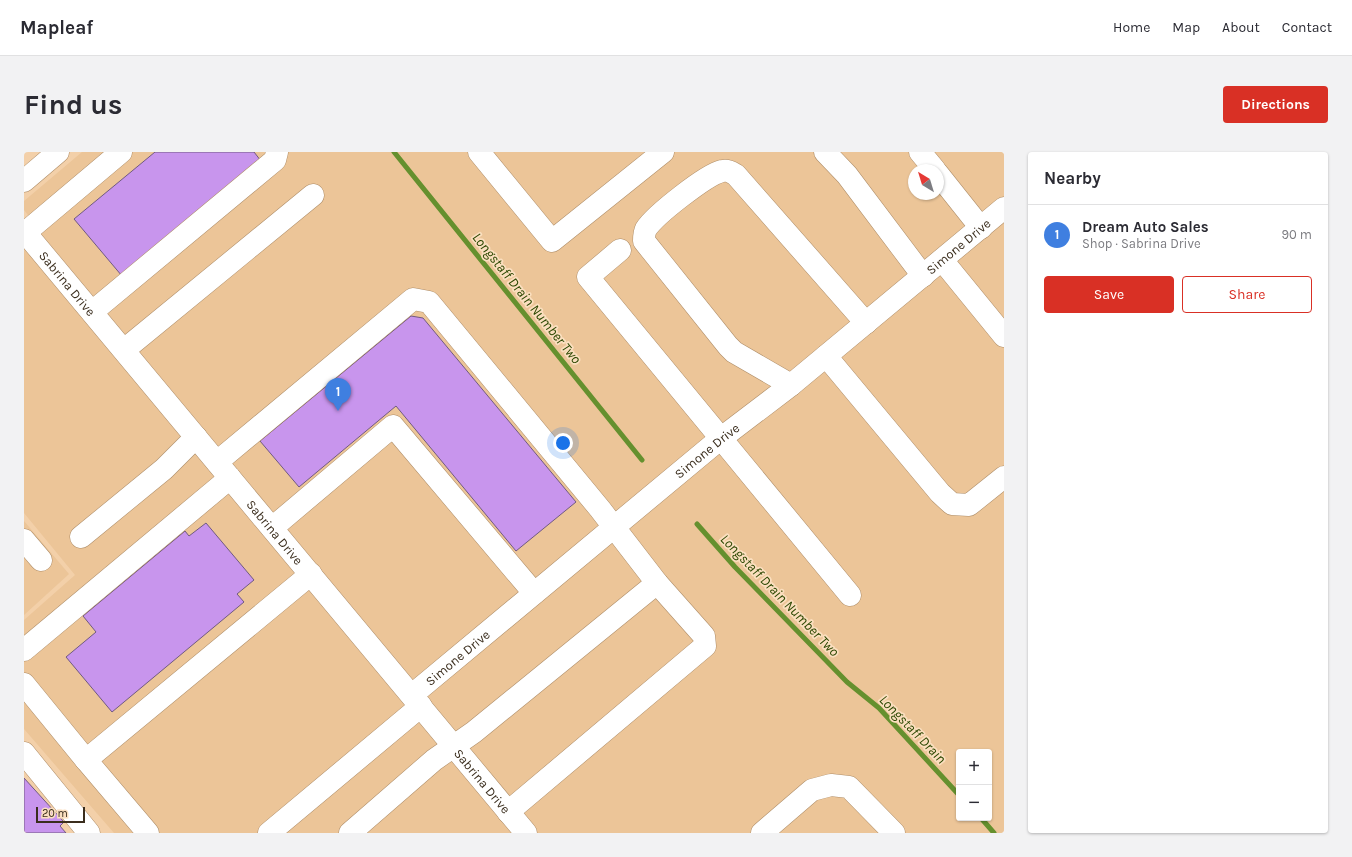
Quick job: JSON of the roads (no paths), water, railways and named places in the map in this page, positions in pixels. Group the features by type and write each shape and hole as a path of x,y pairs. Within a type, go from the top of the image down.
{"street":[{"path":"24,181 59,152"},
{"path":"25,231 121,152"},
{"path":"479,152 552,241 663,152"},
{"path":"825,152 847,176 923,276"},
{"path":"920,152 930,164"},
{"path":"92,312 276,156"},
{"path":"791,385 734,352 723,340 644,240 646,229 656,218 708,177 723,170 730,171 736,175 866,323"},
{"path":"944,182 981,228"},
{"path":"124,350 313,195"},
{"name":"Simone Drive","path":"269,833 534,593 720,439 791,385 1004,208"},
{"name":"Sabrina Drive","path":"25,231 526,833"},
{"path":"620,250 588,277 850,595"},
{"path":"942,260 1004,336"},
{"path":"24,650 413,298 429,302 657,583 704,636 705,646 508,812"},
{"path":"826,356 940,493 952,504 969,505 1004,477"},
{"path":"272,528 393,426 534,593"},
{"path":"81,538 164,469 196,437"},
{"path":"24,540 41,560"},
{"path":"86,760 311,574"},
{"path":"350,833 434,760 474,732 657,583"},
{"path":"24,684 148,833"},
{"path":"24,753 89,833"},
{"path":"762,833 812,790 831,785 849,787 894,833"}],"waterway":[{"name":"Longstaff Drain Number Two","path":"394,152 642,460"},
{"name":"Longstaff Drain Number Two","path":"697,524 735,567 847,682 879,708 956,792"},
{"name":"Longstaff Drain","path":"984,821 994,833"}],"place":[{"name":"Dream Auto Sales","path":"338,411"}]}
